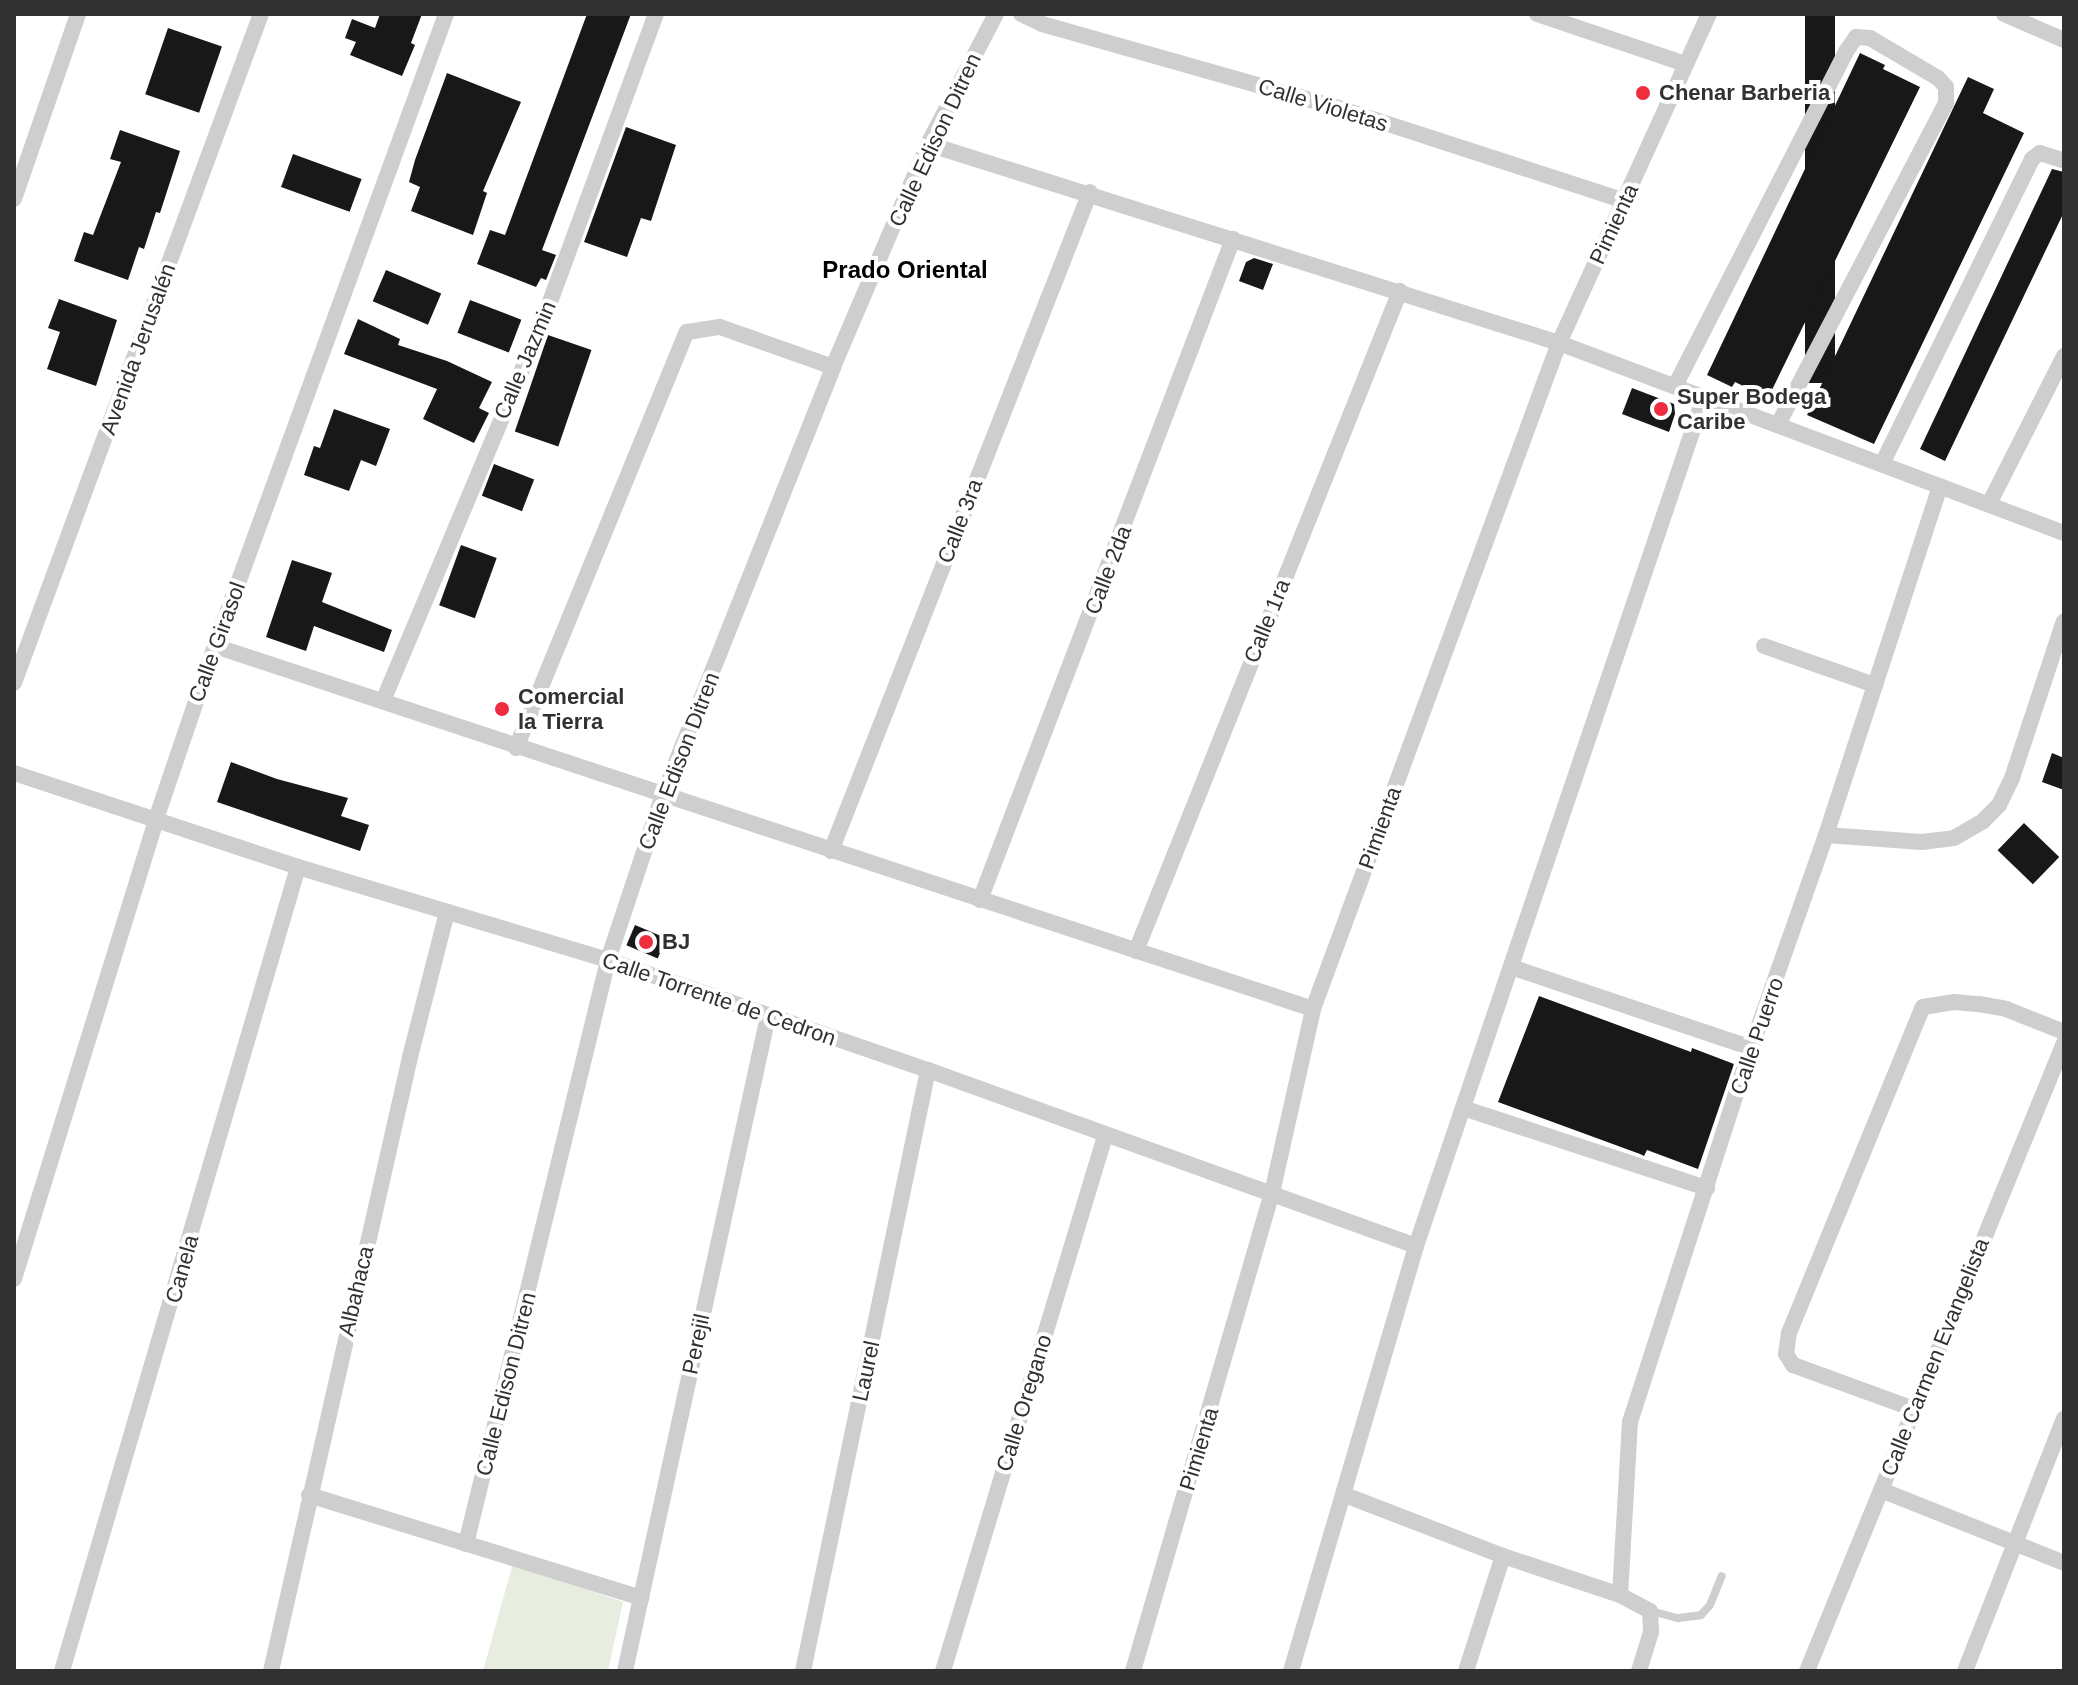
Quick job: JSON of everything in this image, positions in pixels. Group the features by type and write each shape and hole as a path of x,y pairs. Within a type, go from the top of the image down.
{"street":[{"path":"14,199 78,14"},
{"name":"Avenida Jerusalén","path":"14,683 261,14"},
{"name":"Calle Girasol","path":"14,1279 156,819 215,646 446,14"},
{"name":"Calle Jazmin","path":"383,701 547,310 656,14"},
{"name":"Calle Edison Ditren","path":"466,1544 608,960 663,795 833,367 928,144 996,14"},
{"name":"Calle Violetas","path":"1021,14 1042,24 1342,109 1625,201"},
{"path":"1537,14 1686,64"},
{"name":"Pimienta","path":"1133,1671 1272,1193 1313,1009 1559,343 1709,14"},
{"path":"2004,14 2064,40"},
{"path":"1675,386 1847,50 1856,37 1870,38 1938,78 1946,87 1946,103 1778,425"},
{"path":"928,144 1090,192 1559,343 2064,533"},
{"path":"1882,464 2032,159 2040,153 2064,161"},
{"name":"Calle 3ra","path":"831,851 1090,192"},
{"name":"Calle 2da","path":"980,900 1233,239"},
{"name":"Calle 1ra","path":"1136,951 1400,291"},
{"path":"516,748 687,332 720,327 833,367"},
{"path":"1989,504 2064,356"},
{"path":"1291,1671 1416,1246 1704,397"},
{"name":"Calle Puerro","path":"1620,1595 1630,1422 1751,1048 1826,835 1940,486"},
{"path":"1826,835 1922,842 1954,838 1983,821 1999,805 2012,778 2064,621"},
{"path":"215,646 1313,1009"},
{"path":"1764,646 1875,685"},
{"name":"Calle Torrente de Cedron","path":"14,773 298,867 608,960 928,1070 1416,1246"},
{"name":"Canela","path":"62,1671 298,867"},
{"name":"Albahaca","path":"271,1671 410,1057 447,912"},
{"path":"1511,967 1751,1048"},
{"path":"1914,1409 1793,1365 1786,1354 1789,1333 1923,1007 1954,1002 1979,1004 2006,1009 2064,1032"},
{"name":"Perejil","path":"625,1671 768,1016"},
{"name":"Calle Carmen Evangelista","path":"1807,1671 2064,1043"},
{"name":"Laurel","path":"803,1671 928,1070"},
{"path":"1463,1108 1707,1188"},
{"name":"Calle Oregano","path":"943,1671 1105,1136"},
{"path":"1965,1671 2064,1419"},
{"path":"1881,1490 2064,1563"},
{"path":"309,1495 641,1598"},
{"path":"1345,1495 1503,1556 1620,1595 1650,1611 1651,1632 1639,1671"},
{"path":"1466,1671 1503,1556"}],"lane":[{"path":"1650,1611 1678,1618 1701,1615 1710,1605 1722,1576"}],"green space":[{"path":"513,1563 623,1602 608,1671 483,1671"}],"building":[{"path":"380,14 422,14 411,43 415,45 402,76 350,55 356,42 345,38 352,19 375,28"},
{"path":"587,14 631,14 542,250 556,255 546,280 541,278 536,287 477,264 490,230 505,235"},
{"path":"1805,14 1835,14 1835,383 1805,383"},
{"path":"168,28 222,47 199,113 145,94"},
{"path":"1860,53 1885,65 1883,69 1920,87 1768,398 1735,382 1732,387 1707,375"},
{"path":"447,73 521,102 483,191 487,193 473,235 411,211 420,187 409,182"},
{"path":"1968,77 1994,89 1983,113 2024,133 1874,444 1807,415"},
{"path":"626,127 676,145 651,221 641,218 627,257 584,242"},
{"path":"120,130 180,151 160,213 156,212 144,249 139,247 128,280 74,261 84,232 93,235 121,162 110,159"},
{"path":"293,154 362,179 350,212 281,187"},
{"path":"2052,169 2064,172 2064,212 1945,461 1920,449"},
{"path":"1254,258 1273,264 1263,290 1239,281 1246,262"},
{"path":"386,270 441,293 428,325 373,301"},
{"path":"59,299 117,320 96,386 47,369 60,332 48,328"},
{"path":"470,300 521,320 509,352 457,333"},
{"path":"358,319 400,339 398,345 447,361 492,382 479,408 489,413 474,443 423,419 437,389 344,354"},
{"path":"548,335 591,350 558,446 515,431"},
{"path":"1632,388 1674,404 1675,414 1669,432 1622,414"},
{"path":"334,409 390,429 376,466 361,460 349,491 304,475 314,446 320,448"},
{"path":"494,464 534,479 522,511 482,496"},
{"path":"461,545 497,558 475,618 439,605"},
{"path":"292,560 332,573 322,602 392,630 384,652 314,626 306,651 266,637"},
{"path":"2052,753 2064,758 2064,790 2042,782"},
{"path":"231,762 277,779 348,798 341,816 369,825 360,851 217,802"},
{"path":"2024,823 2059,857 2033,884 1998,850"},
{"name":"BJ","path":"635,925 666,938 658,959 626,945"},
{"path":"1539,996 1691,1052 1692,1048 1734,1064 1698,1169 1647,1150 1644,1156 1498,1102"}],"place":[{"name":"Chenar Barberia","path":"1643,93"},
{"name":"Super Bodega Caribe","path":"1661,409"},
{"name":"Comercial la Tierra","path":"502,709"},
{"name":"BJ","path":"646,942"}],"district":[{"name":"Prado Oriental","path":"905,270"}]}
